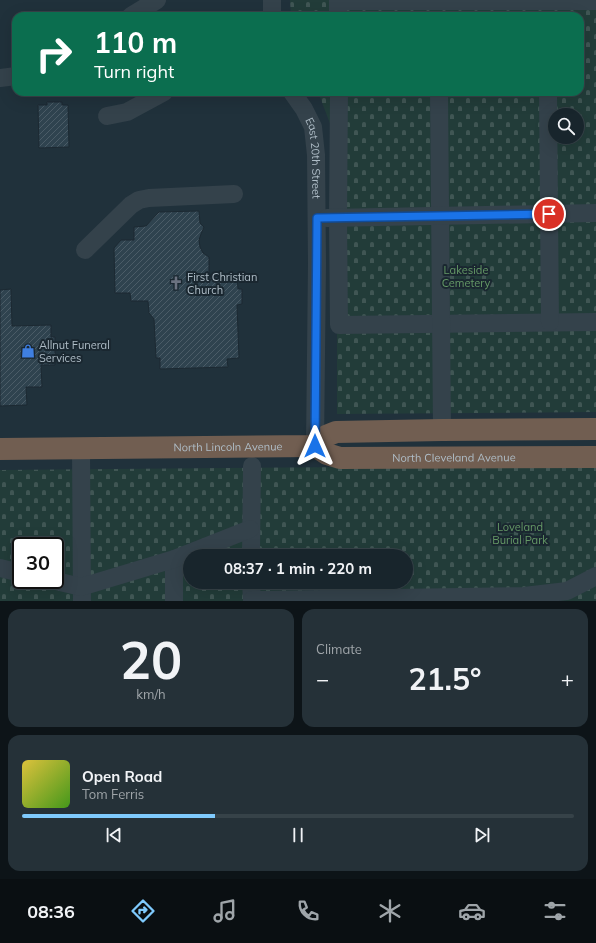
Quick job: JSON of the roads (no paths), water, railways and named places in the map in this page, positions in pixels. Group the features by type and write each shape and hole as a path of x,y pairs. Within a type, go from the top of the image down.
{"highway":[{"path":"315,446 326,436 336,432 596,429"},
{"name":"North Lincoln Avenue","path":"0,450 315,446"},
{"name":"North Cleveland Avenue","path":"315,446 327,454 340,458 596,457"}],"street":[{"path":"272,0 272,12"},
{"path":"338,12 338,1 438,8 547,8 596,1"},
{"path":"0,78 12,76"},
{"path":"107,116 128,112 157,96"},
{"name":"East 20th Street","path":"295,96 304,108 313,127 316,155 317,218 315,446"},
{"path":"339,96 339,325 596,322"},
{"path":"439,96 442,430"},
{"path":"548,96 550,322"},
{"path":"85,250 131,205 139,200 149,198 234,194"},
{"path":"317,218 596,214"},
{"path":"81,449 82,594"},
{"path":"251,549 252,466"},
{"path":"64,586 82,594 250,529"},
{"path":"174,559 174,601"},
{"path":"0,568 12,571"},
{"path":"252,594 524,598 567,591 596,576"}],"place":[{"name":"First Christian Church","path":"176,283"},
{"name":"Allnut Funeral Services","path":"28,351"}],"park label":[{"name":"Lakeside Cemetery","path":"466,276"},
{"name":"Loveland Burial Park","path":"520,533"}]}
